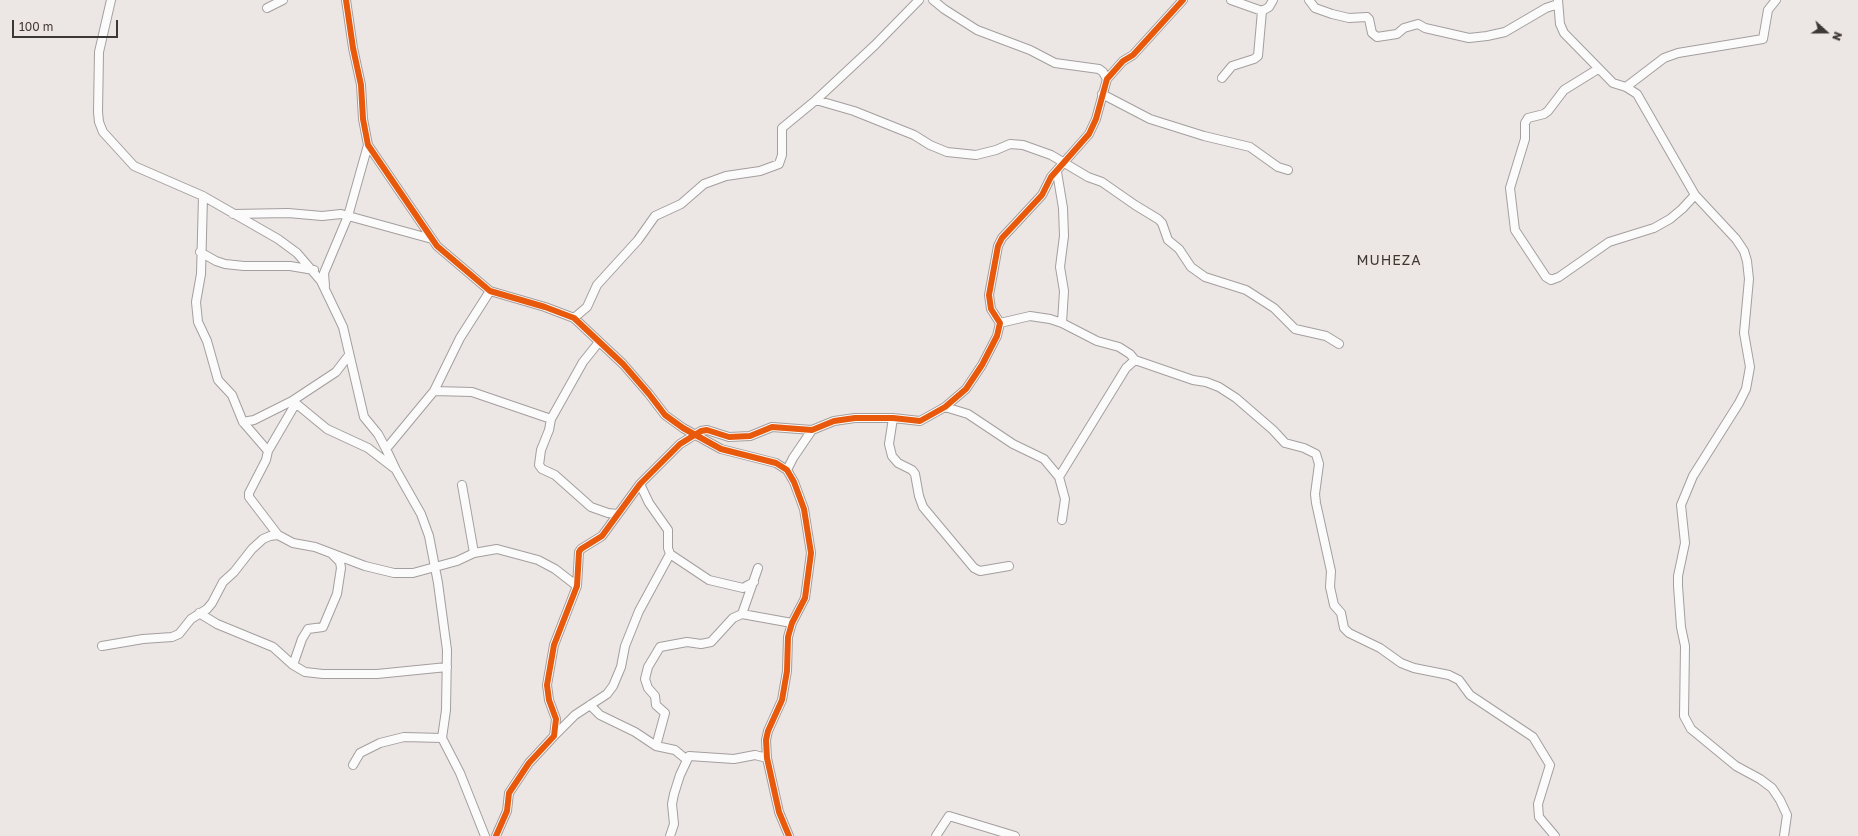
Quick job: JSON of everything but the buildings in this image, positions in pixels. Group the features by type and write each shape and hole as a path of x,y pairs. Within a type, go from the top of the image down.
{"street":[{"path":"111,0 99,52 98,112 99,122 103,132 134,166 202,196 278,239 297,253 313,270 326,290 342,327 364,417 378,434 421,514 429,536 438,583 447,667 446,710 442,738 460,773 485,836"},
{"path":"267,8 283,0"},
{"path":"346,0 353,48 361,85 363,119 368,145 432,239 447,255 490,291 545,307 574,318 623,364 665,415 683,428 721,449 768,460 787,470 794,482 804,509 811,553 805,598 792,623 788,637 787,671 782,700 768,731 766,740 767,758 779,812 789,836"},
{"path":"574,318 587,308 597,286 638,240 655,216 680,204 704,184 726,176 760,171 779,164 782,155 782,128 816,100 875,45 919,0"},
{"path":"933,0 944,9 977,30 1030,50 1055,63 1099,69 1103,72 1107,79"},
{"path":"564,727 556,719 549,700 547,685 554,645 577,586 578,552 602,536 640,484 680,444 695,434 708,430 729,437 750,436 772,428 812,430 834,421 855,418 893,418 920,422 945,407 966,389 993,347 1000,323 991,309 989,296 998,246 1002,238 1042,195 1051,177 1065,163 1089,134 1096,119 1107,79 1124,61 1133,55 1183,0"},
{"path":"1231,0 1262,11 1269,7 1273,0"},
{"path":"1309,0 1315,8 1332,14 1349,18 1367,17 1369,19 1372,33 1377,37 1397,34 1404,28 1418,24 1425,28 1469,38 1505,32 1558,2 1560,24 1564,33 1613,83 1626,87 1636,94 1642,101 1695,195 1736,239 1744,251 1749,279 1744,333 1750,367 1746,389 1739,403 1693,476 1684,494 1681,505 1685,543 1678,576 1678,586 1681,627 1685,646 1684,716 1691,729 1736,766 1760,778 1772,788 1787,815 1784,836"},
{"path":"1626,87 1664,58 1678,53 1763,39 1768,10 1776,0"},
{"path":"1222,78 1232,66 1254,59 1258,56 1262,11"},
{"path":"1598,69 1564,90 1544,114 1528,118 1525,123 1524,139 1510,188 1515,230 1546,277 1551,280 1559,277 1610,242 1654,228 1670,219 1695,195"},
{"path":"1102,94 1150,119 1204,136 1250,147 1278,167 1288,170"},
{"path":"816,100 854,111 908,132 930,145 947,152 976,155 996,150 1010,144 1023,145 1039,150 1088,177 1102,182 1135,206 1158,219 1162,223 1168,240 1184,255 1190,267 1205,277 1246,290 1274,308 1295,329 1326,336 1338,344"},
{"path":"326,290 324,272 348,216 368,145"},
{"path":"1057,172 1063,208 1064,236 1060,267 1064,292 1062,323"},
{"path":"202,196 203,217 200,252 201,274 196,302 198,322 207,341 218,380 232,395 243,422 268,451"},
{"path":"232,214 288,213 322,216 341,214 432,239"},
{"path":"200,252 225,264 244,266 290,266 320,270 327,263"},
{"path":"386,449 434,391 460,338 490,291"},
{"path":"1000,323 1030,316 1050,319 1062,323 1097,341 1119,347 1130,354 1135,360 1193,380 1206,382 1219,387 1236,398 1273,430 1284,443 1304,448 1316,454 1319,464 1315,494 1316,503 1331,571 1330,587 1334,605 1341,613 1344,628 1349,633 1380,648 1390,657 1401,663 1414,668 1449,675 1459,680 1470,695 1533,737 1550,765 1538,804 1539,817 1555,836"},
{"path":"599,342 583,362 551,419 539,461 542,469 554,475 591,507 608,513 618,514"},
{"path":"243,422 254,420 294,402 336,372 349,355"},
{"path":"1059,477 1126,368 1135,360"},
{"path":"434,391 472,392 551,419"},
{"path":"294,402 268,451 266,460 249,493 249,497 278,535 293,543 315,547 365,566 394,573 413,573 457,561 474,553 497,549 538,560 555,569 577,586"},
{"path":"294,402 327,429 368,448 396,470"},
{"path":"945,407 968,414 1012,444 1044,459 1059,477 1065,498 1062,520"},
{"path":"893,418 889,444 892,456 898,463 912,470 915,474 919,496 923,507 974,568 980,571 1009,566"},
{"path":"787,470 792,458 812,430"},
{"path":"640,484 648,503 668,530 668,548 670,554 709,580 743,588 754,582"},
{"path":"462,485 474,553"},
{"path":"102,646 143,639 172,637 179,634 191,619 207,609 212,603 223,582 234,572 262,539 278,535"},
{"path":"496,836 507,811 509,793 529,763 575,715 606,694 613,686 621,667 625,646 639,611 670,554"},
{"path":"293,665 302,639 308,629 323,627 337,594 341,568 340,562 333,555"},
{"path":"742,614 758,568"},
{"path":"199,613 217,624 273,647 301,671 323,674 377,674 447,667"},
{"path":"656,746 665,713 656,705 655,696 648,688 645,679 648,667 656,652 662,646 687,642 701,644 711,642 733,618 742,614 792,623"},
{"path":"590,705 600,715 635,732 656,746 675,750 687,760"},
{"path":"554,736 556,719"},
{"path":"353,766 360,753 380,743 404,737 442,738"},
{"path":"670,836 674,824 672,804 674,794 689,756 734,759 755,755 767,758"},
{"path":"936,836 949,816 1015,836"}],"cycle path":[{"path":"346,0 353,48 361,85 363,119 368,145 437,246 490,291 545,307 574,318 623,364 665,415 683,428 721,449 776,463 787,470 794,482 804,509 811,553 805,598 792,623 788,637 787,671 782,700 768,731 766,740 767,758 779,812 789,836"},
{"path":"496,836 507,811 509,793 529,763 554,736 556,719 549,700 547,685 554,645 577,586 579,552 581,549 602,536 640,484 680,444 701,431 707,430 729,437 750,436 772,427 812,430 834,421 855,418 893,418 920,421 945,407 966,389 982,365 997,336 1000,323 991,309 989,295 998,246 1002,238 1042,195 1051,177 1089,134 1096,119 1107,79 1123,61 1133,55 1183,0"}],"district":[{"name":"MUHEZA","path":"1389,261"}]}
